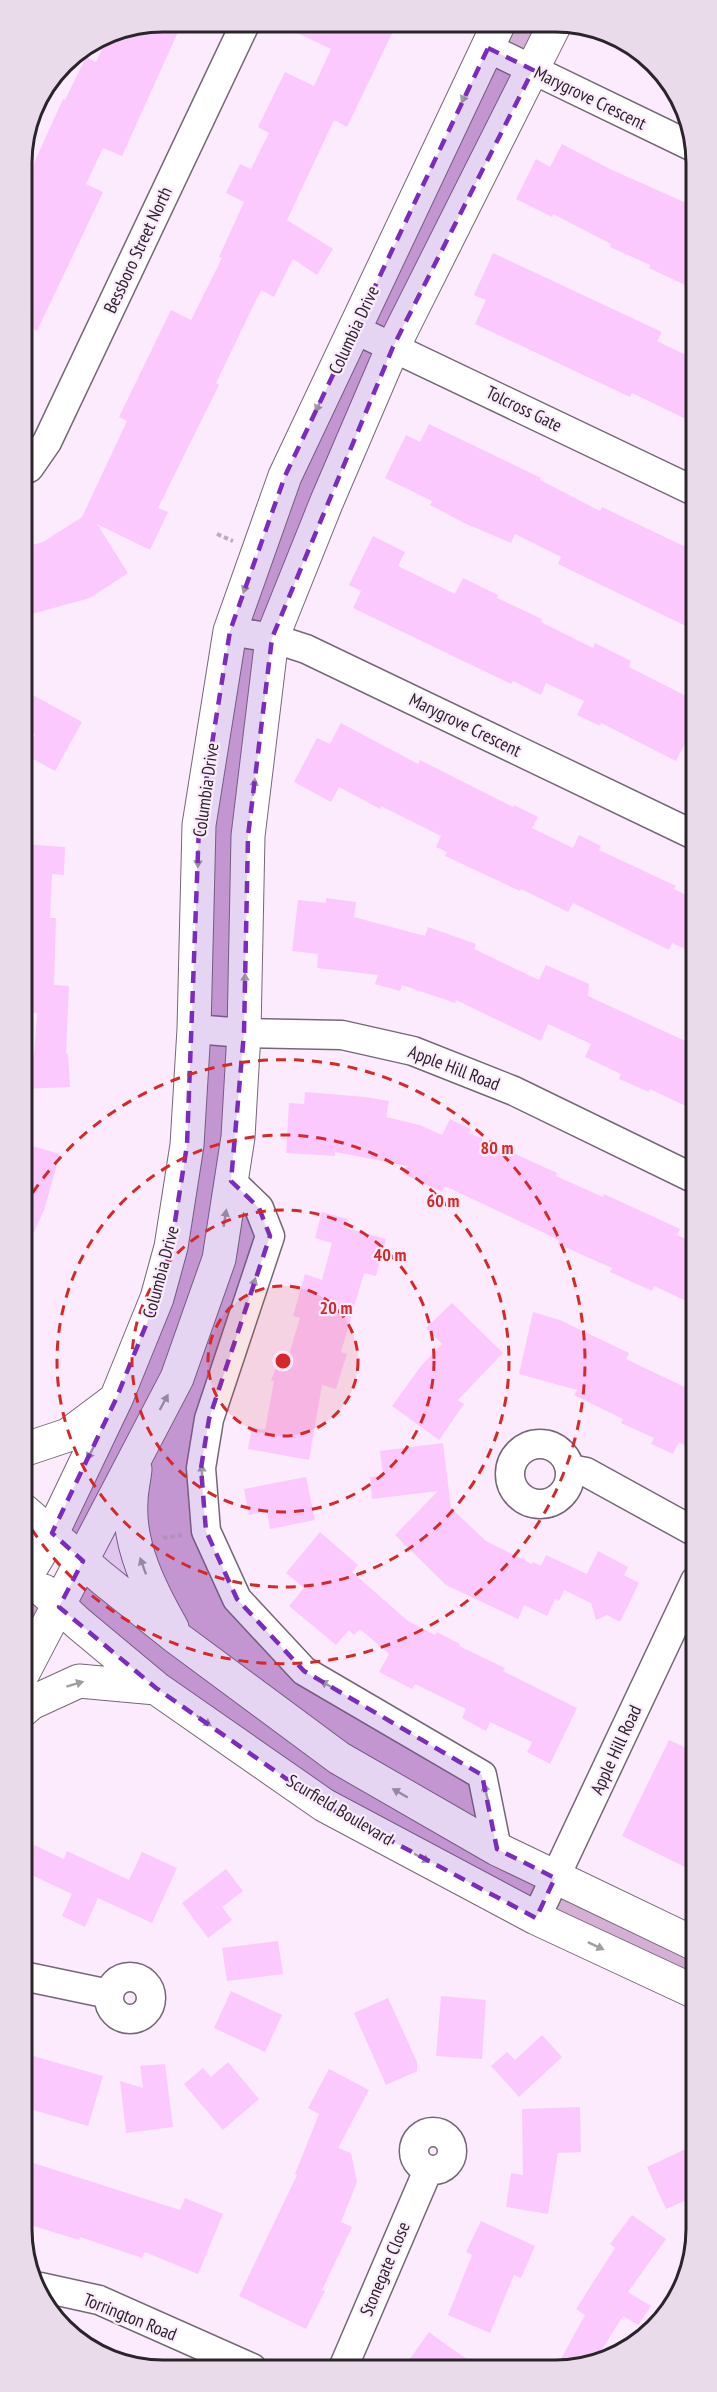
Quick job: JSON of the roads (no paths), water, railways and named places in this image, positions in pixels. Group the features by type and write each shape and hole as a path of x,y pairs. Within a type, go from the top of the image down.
{"street":[{"name":"Bessboro Street North","path":"32,464 47,442 241,32"},
{"path":"32,1657 177,1378 219,1259 238,1137 244,1033 248,836 272,638 327,501 393,347 551,32"},
{"name":"Marygrove Crescent","path":"494,36 533,70 684,142"},
{"name":"Columbia Drive","path":"32,1563 52,1533 116,1399 157,1298 171,1247 187,1145 194,1029 199,825 230,631 285,476 494,36"},
{"name":"Tolcross Gate","path":"354,329 686,486"},
{"name":"Marygrove Crescent","path":"230,631 272,638 306,648 686,831"},
{"name":"Apple Hill Road","path":"194,1029 244,1033 342,1035 413,1051 514,1091 686,1175"},
{"path":"231,1181 259,1208 270,1236 209,1419 201,1468 206,1531 237,1599 304,1671 482,1775 497,1849"},
{"path":"32,1447 68,1435 116,1399"},
{"path":"137,1453 131,1504 135,1543 156,1600 177,1638"},
{"path":"570,1469 586,1472 685,1527"},
{"path":"32,1517 177,1638 339,1758 497,1849 685,1939"},
{"name":"Scurfield Boulevard","path":"32,1582 156,1688 324,1805 536,1918 685,1987"},
{"name":"Apple Hill Road","path":"536,1918 685,1602"},
{"path":"32,1703 79,1681 156,1688"},
{"path":"32,1978 109,1994"},
{"name":"Stonegate Close","path":"346,2360 428,2170"},
{"name":"Torrington Road","path":"45,2288 99,2300 234,2360"}]}
